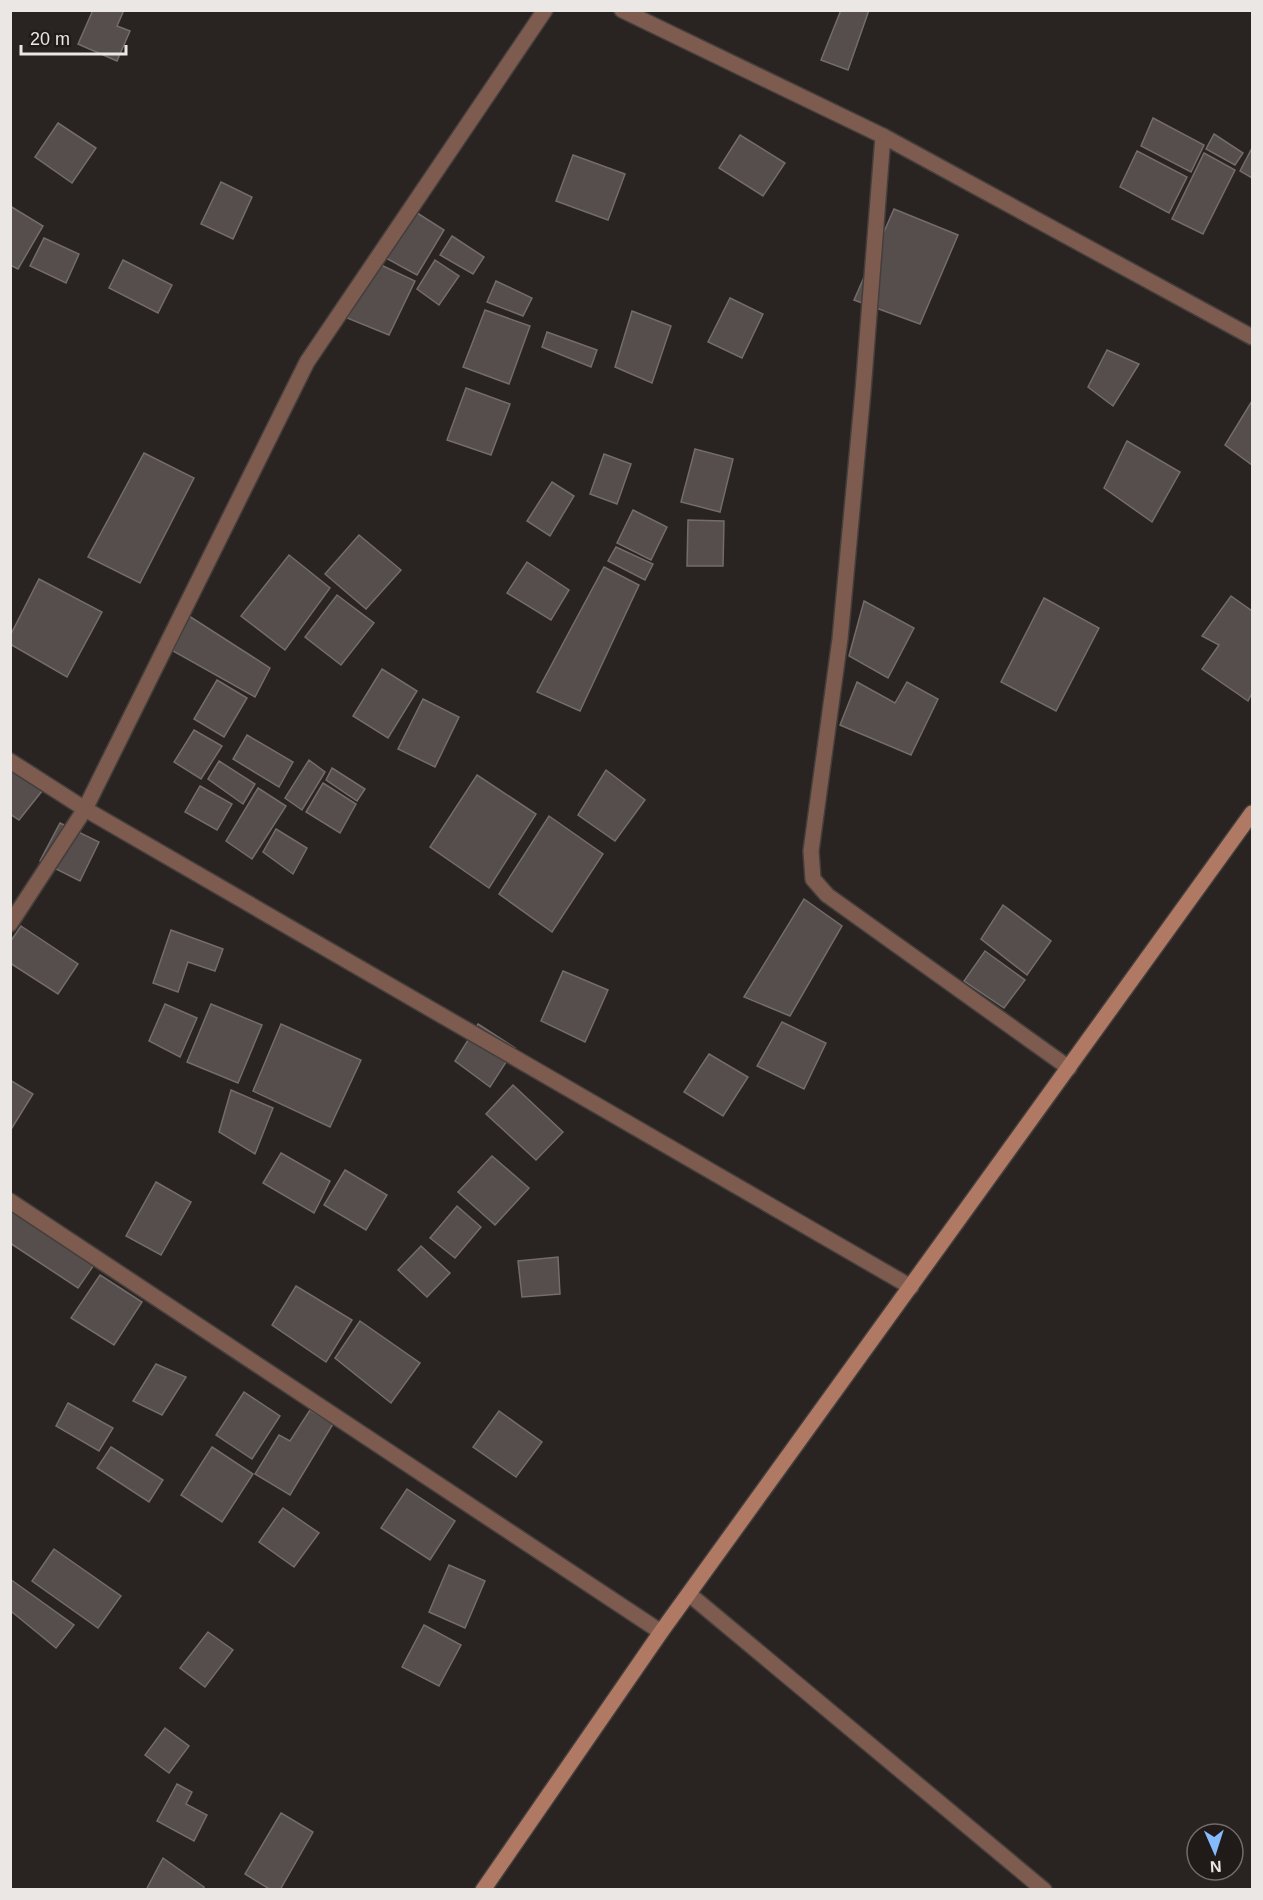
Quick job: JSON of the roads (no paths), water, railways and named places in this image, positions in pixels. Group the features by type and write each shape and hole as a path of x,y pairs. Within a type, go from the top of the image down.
{"street":[{"path":"10,924 85,809 307,362 545,10"},
{"path":"622,10 883,136 1252,337"},
{"path":"883,136 863,391 842,615 811,850 813,879 827,895 1069,1068"},
{"path":"10,761 85,809 911,1287"},
{"path":"483,1890 661,1632 1252,813"},
{"path":"10,1200 661,1632"},
{"path":"689,1594 1044,1890"}]}
